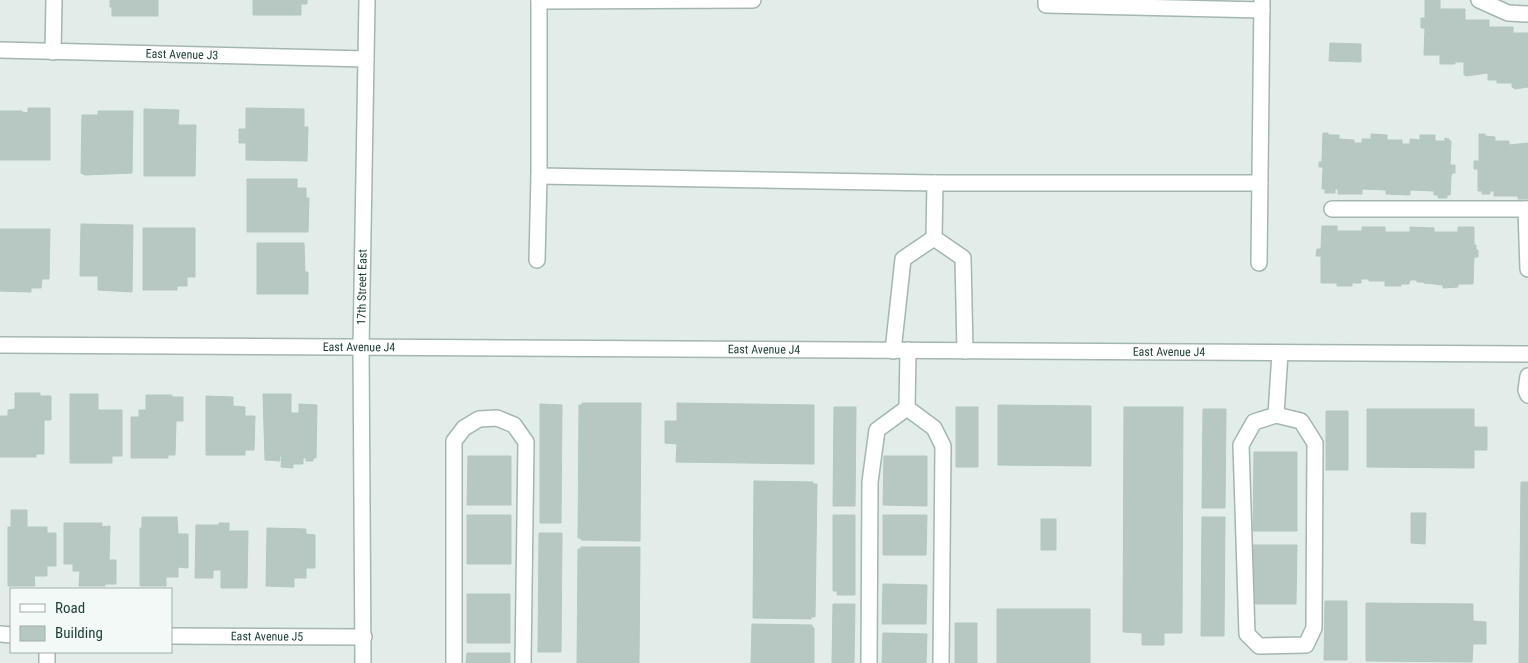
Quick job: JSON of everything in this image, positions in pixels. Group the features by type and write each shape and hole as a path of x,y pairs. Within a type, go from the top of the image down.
{"street":[{"path":"53,52 54,0"},
{"name":"17th Street East","path":"363,663 361,347 366,0"},
{"path":"537,260 540,0 753,0"},
{"path":"1046,0 1046,5 1262,5 1259,263"},
{"path":"1479,0 1508,13 1528,14"},
{"name":"East Avenue J3","path":"0,50 366,59"},
{"path":"539,176 934,183 1260,183"},
{"path":"934,183 934,238"},
{"path":"1332,209 1527,209 1528,269"},
{"path":"934,238 903,259 901,350 907,408 934,428 943,446 941,663"},
{"path":"934,238 963,258 965,351"},
{"name":"East Avenue J4","path":"0,345 1528,354"},
{"path":"1276,415 1280,353"},
{"path":"1528,376 1526,390 1528,395"},
{"path":"869,663 870,482 877,430 907,408"},
{"path":"1276,415 1301,422 1315,443 1314,628 1306,645 1259,646 1247,634 1241,445 1254,422 1276,415"},
{"path":"454,663 454,441 464,428 471,424 479,420 497,418 514,425 526,442 522,663"},
{"name":"East Avenue J5","path":"172,636 364,637"}],"building":[{"path":"110,0 158,0 158,16 112,16"},
{"path":"253,0 307,0 307,4 301,4 301,15 253,15"},
{"path":"1425,0 1440,0 1440,9 1465,9 1465,20 1489,20 1489,27 1513,27 1513,33 1528,33 1528,87 1515,89 1512,87 1512,83 1497,83 1497,80 1488,80 1488,73 1466,76 1464,75 1464,62 1440,64 1440,55 1424,55 1425,28 1421,28 1421,18 1425,18"},
{"path":"1330,43 1361,44 1361,62 1329,61"},
{"path":"28,108 50,108 50,160 0,160 0,111 22,111 28,113"},
{"path":"246,108 304,109 304,127 308,127 307,161 246,160 246,143 239,143 239,129 246,129"},
{"path":"144,109 179,110 178,125 196,125 195,176 144,176"},
{"path":"98,111 133,111 132,173 85,175 81,173 82,115 98,115"},
{"path":"1323,133 1339,135 1339,139 1354,140 1354,143 1362,143 1362,139 1371,139 1371,134 1387,135 1387,140 1402,140 1402,144 1410,144 1410,139 1420,140 1420,135 1435,135 1435,141 1445,141 1445,138 1449,139 1451,141 1450,165 1455,165 1455,173 1452,173 1451,177 1450,195 1447,195 1447,198 1438,198 1438,195 1434,195 1434,191 1410,190 1410,195 1386,194 1386,190 1362,189 1362,194 1338,194 1338,189 1335,189 1335,193 1325,193 1325,189 1322,189 1323,167 1319,167 1319,162 1322,162"},
{"path":"1479,134 1495,137 1495,141 1509,141 1509,145 1528,143 1528,199 1518,199 1518,196 1494,196 1494,191 1490,191 1490,194 1482,194 1482,191 1478,191 1478,169 1474,169 1474,161 1479,161"},
{"path":"247,179 297,179 297,188 306,188 306,198 309,198 308,232 247,232"},
{"path":"81,224 133,225 132,292 98,290 98,276 80,276"},
{"path":"1322,226 1337,226 1337,231 1362,231 1362,227 1385,227 1385,232 1410,232 1410,227 1434,228 1434,232 1458,232 1458,227 1474,227 1474,245 1476,245 1476,250 1478,250 1478,257 1474,257 1473,284 1458,284 1458,287 1443,288 1443,285 1410,280 1409,284 1401,284 1401,286 1385,286 1385,281 1369,281 1369,279 1361,279 1361,283 1352,283 1352,286 1337,286 1337,283 1321,283 1321,256 1316,256 1317,249 1321,249"},
{"path":"143,228 195,228 195,277 187,277 187,286 177,286 177,290 143,290"},
{"path":"0,229 50,229 49,279 42,279 41,288 31,288 31,292 0,291"},
{"path":"257,243 304,243 305,272 308,272 308,294 257,294"},
{"path":"15,393 40,393 40,396 51,396 51,420 44,420 44,454 36,454 36,457 0,457 0,416 8,416 8,410 15,409"},
{"path":"70,394 98,394 98,410 122,410 122,456 112,456 112,463 70,463"},
{"path":"263,394 291,394 291,413 299,413 299,404 317,405 316,458 313,458 313,461 306,461 306,458 303,458 303,464 293,464 293,468 281,467 282,456 280,456 280,461 265,460"},
{"path":"146,395 183,397 183,421 176,421 175,455 168,455 168,458 131,458 131,417 139,417 139,410 146,410"},
{"path":"206,396 233,397 233,406 245,407 245,416 255,416 254,450 245,450 245,455 206,455"},
{"path":"582,403 641,403 640,541 581,540 581,538 578,538 579,405 582,405"},
{"path":"677,403 814,405 814,464 676,462 677,444 665,443 665,421 677,421"},
{"path":"540,404 562,405 561,523 540,523"},
{"path":"998,405 1091,406 1091,466 998,465"},
{"path":"834,407 856,407 855,506 833,506"},
{"path":"956,407 978,407 978,467 956,467"},
{"path":"1124,407 1183,407 1182,633 1164,633 1164,645 1142,645 1142,633 1123,632"},
{"path":"1203,409 1226,409 1225,508 1202,508"},
{"path":"1367,409 1474,409 1474,427 1487,427 1487,450 1474,450 1474,468 1367,467"},
{"path":"1326,411 1348,411 1348,470 1326,470"},
{"path":"1254,452 1297,452 1297,531 1253,531"},
{"path":"468,456 511,456 511,505 467,505"},
{"path":"884,456 927,456 927,506 883,505"},
{"path":"754,481 813,482 813,484 817,484 815,617 811,617 811,619 753,618"},
{"path":"1521,482 1528,482 1528,663 1519,663"},
{"path":"11,510 27,510 27,527 47,527 47,533 56,533 56,566 47,566 47,576 34,576 35,586 8,586 8,527 11,527"},
{"path":"1411,513 1426,513 1425,544 1411,543"},
{"path":"467,515 511,515 511,564 467,564"},
{"path":"833,515 855,515 855,595 837,595 837,591 833,591"},
{"path":"883,515 927,515 926,555 883,555"},
{"path":"142,517 177,517 178,534 188,534 188,568 178,567 178,577 166,577 166,586 140,586 140,528 142,528"},
{"path":"1202,517 1225,517 1224,636 1201,636"},
{"path":"1041,519 1056,519 1056,550 1041,550"},
{"path":"64,523 102,523 102,527 110,526 109,560 116,560 116,584 79,586 80,571 73,571 73,564 64,564"},
{"path":"219,523 229,523 229,531 248,531 247,588 221,588 221,570 213,570 213,578 195,578 196,525 219,525"},
{"path":"267,528 306,529 306,534 315,535 315,568 306,568 306,578 294,578 294,587 266,586"},
{"path":"539,533 562,533 561,652 538,652"},
{"path":"1253,545 1297,545 1296,604 1253,604"},
{"path":"581,547 640,547 639,663 577,663 578,549 581,549"},
{"path":"883,584 927,585 926,624 882,624"},
{"path":"467,594 510,594 510,643 467,643"},
{"path":"1325,601 1347,601 1347,660 1324,660"},
{"path":"1366,603 1473,604 1473,621 1486,622 1486,644 1473,644 1472,662 1366,661"},
{"path":"833,604 855,604 854,663 832,663"},
{"path":"997,609 1090,609 1090,663 997,663"},
{"path":"955,623 977,623 977,663 955,663"},
{"path":"752,624 812,625 814,628 814,663 751,663"},
{"path":"883,633 927,634 926,663 882,663"},
{"path":"467,653 510,653 510,663 466,663"}]}
